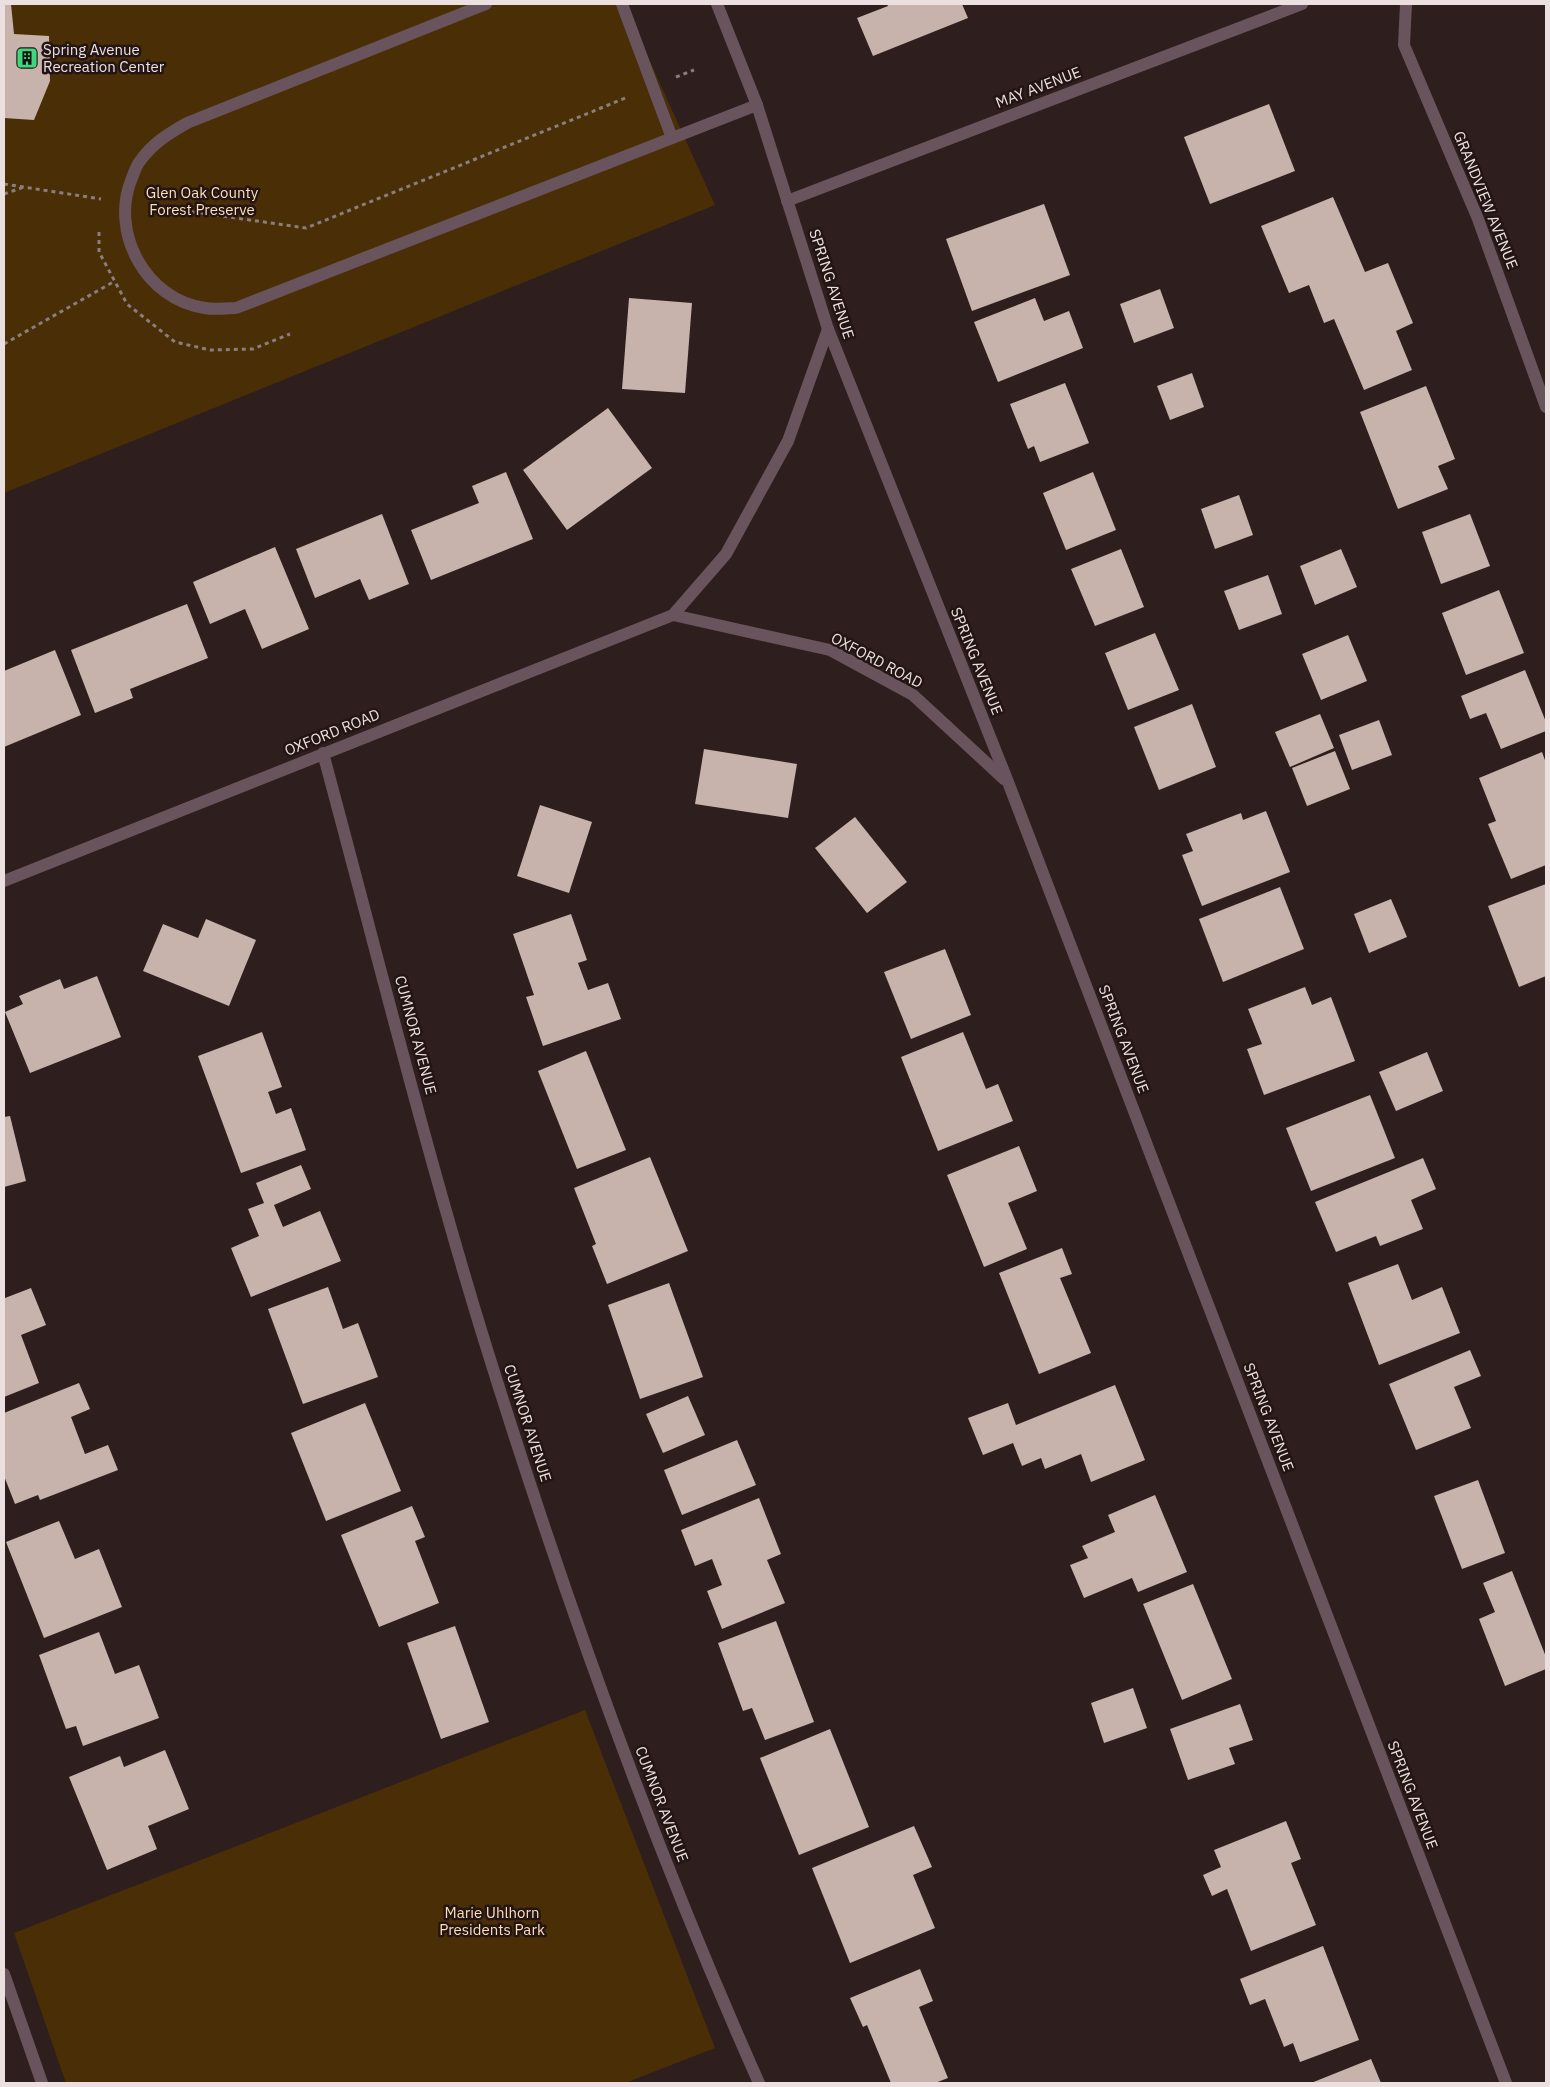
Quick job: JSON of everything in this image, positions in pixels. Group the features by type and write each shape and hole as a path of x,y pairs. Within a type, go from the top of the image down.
{"street":[{"path":"486,4 180,127 160,139 139,162 126,191 124,222 132,253 150,279 175,298 205,308 236,308 757,105"},
{"path":"622,4 672,138"},
{"name":"SPRING AVENUE","path":"718,4 757,105 828,329 1008,782 1506,2083"},
{"name":"MAY AVENUE","path":"787,201 1302,4"},
{"name":"GRANDVIEW AVENUE","path":"1406,4 1404,45 1478,219 1546,407"},
{"name":"OXFORD ROAD","path":"4,881 673,615 726,554 788,441 828,329"},
{"name":"OXFORD ROAD","path":"673,615 830,650 913,695 1008,782"},
{"name":"CUMNOR AVENUE","path":"323,753 432,1159 481,1330 537,1504 599,1683 659,1844 732,2023 759,2083"},
{"path":"4,1974 42,2083"}],"path":[{"path":"4,184 306,228 694,70"},
{"path":"4,194 25,187"},
{"path":"4,344 115,280"}],"green space":[{"name":"Glen Oak County Forest Preserve","path":"4,4 624,4 715,205 4,493"},
{"name":"Marie Uhlhorn Presidents Park","path":"585,1710 715,2048 625,2083 66,2083 14,1933"}],"building":[{"name":"Spring Avenue Recreation Center","path":"4,4 11,4 14,34 49,36 50,81 34,120 4,118"},
{"path":"887,4 962,4 968,18 873,56 857,18 888,6"},
{"path":"1269,104 1295,171 1210,204 1184,137"},
{"path":"1333,197 1365,272 1388,263 1413,323 1396,331 1412,370 1364,390 1334,319 1324,323 1309,285 1289,293 1261,226"},
{"path":"1044,204 1070,275 972,311 946,239"},
{"path":"1160,289 1174,328 1134,343 1120,304"},
{"path":"629,298 692,303 685,393 622,389"},
{"path":"1035,298 1044,321 1069,311 1083,348 998,382 974,322"},
{"path":"1192,373 1204,407 1170,420 1157,386"},
{"path":"1065,383 1089,443 1040,462 1034,446 1028,449 1010,404"},
{"path":"1426,386 1455,459 1438,466 1448,489 1398,509 1360,412"},
{"path":"608,408 652,468 567,530 523,470"},
{"path":"506,472 533,539 431,580 411,530 479,503 472,486"},
{"path":"1093,472 1116,530 1066,550 1043,493"},
{"path":"1239,495 1253,535 1215,549 1201,509"},
{"path":"382,514 409,584 369,600 360,579 315,598 296,549"},
{"path":"1470,514 1490,566 1441,584 1422,532"},
{"path":"275,547 309,629 262,649 245,609 210,624 193,582"},
{"path":"1121,549 1144,607 1095,626 1071,569"},
{"path":"1341,549 1357,587 1315,605 1300,566"},
{"path":"1268,575 1282,614 1239,630 1224,591"},
{"path":"1499,590 1524,653 1466,675 1442,613"},
{"path":"187,604 208,658 130,689 133,698 95,713 71,650"},
{"path":"1155,633 1179,690 1128,710 1105,653"},
{"path":"1348,635 1367,681 1321,700 1302,654"},
{"path":"55,650 81,715 4,747 4,671"},
{"path":"1525,670 1546,722 1546,731 1501,749 1486,713 1470,719 1461,696"},
{"path":"1192,704 1216,767 1159,790 1134,727"},
{"path":"1320,714 1334,748 1290,767 1275,732"},
{"path":"1379,720 1392,755 1352,770 1339,735"},
{"path":"704,749 797,764 788,818 695,804"},
{"path":"1335,751 1350,789 1307,806 1292,768"},
{"path":"1542,752 1546,763 1546,865 1511,879 1488,824 1496,821 1479,778"},
{"path":"540,805 592,822 569,893 517,876"},
{"path":"1266,811 1290,872 1202,906 1182,855 1193,851 1186,834 1241,813 1243,820"},
{"path":"855,817 907,882 867,913 815,848"},
{"path":"1546,884 1546,976 1519,987 1488,906"},
{"path":"1280,887 1304,949 1223,982 1199,919"},
{"path":"1391,899 1407,937 1369,953 1354,914"},
{"path":"571,914 587,960 578,963 588,990 608,983 621,1019 543,1046 526,997 534,995 513,934"},
{"path":"206,919 256,940 229,1006 143,971 163,924 198,938"},
{"path":"945,949 971,1015 911,1039 884,972"},
{"path":"97,976 121,1037 30,1073 5,1012 23,1004 19,996 60,979 64,989"},
{"path":"1305,987 1312,1005 1331,997 1355,1061 1264,1095 1247,1049 1262,1044 1248,1009"},
{"path":"262,1032 282,1087 268,1092 276,1114 291,1108 306,1150 241,1173 198,1056"},
{"path":"963,1032 986,1089 998,1084 1013,1121 938,1151 901,1057"},
{"path":"586,1051 626,1150 577,1169 538,1071"},
{"path":"1427,1052 1443,1091 1396,1111 1379,1072"},
{"path":"1370,1095 1395,1158 1311,1191 1286,1128"},
{"path":"10,1116 26,1181 4,1187 4,1117"},
{"path":"1019,1146 1037,1191 1008,1203 1027,1249 984,1267 947,1175"},
{"path":"650,1157 688,1251 607,1284 592,1246 596,1244 574,1188"},
{"path":"1423,1158 1436,1189 1411,1200 1423,1229 1380,1246 1376,1236 1336,1252 1315,1202"},
{"path":"301,1165 311,1189 274,1205 283,1227 320,1211 341,1261 251,1297 231,1248 259,1236 248,1209 264,1203 256,1183"},
{"path":"1062,1248 1072,1274 1060,1278 1091,1353 1039,1374 999,1273"},
{"path":"1398,1264 1412,1300 1442,1287 1460,1333 1379,1365 1348,1283"},
{"path":"669,1283 703,1377 640,1399 608,1305"},
{"path":"328,1287 343,1329 358,1323 378,1377 303,1404 268,1309"},
{"path":"31,1288 46,1325 21,1335 39,1383 4,1397 4,1294 5,1298"},
{"path":"1470,1350 1481,1376 1454,1387 1471,1428 1416,1450 1389,1384"},
{"path":"79,1383 90,1409 71,1417 85,1454 108,1445 118,1470 40,1500 38,1495 15,1504 4,1476 4,1413"},
{"path":"1115,1385 1145,1460 1091,1482 1081,1454 1045,1469 1041,1458 1022,1466 1013,1443 983,1455 968,1418 1008,1403 1016,1425"},
{"path":"688,1396 705,1435 663,1453 646,1414"},
{"path":"365,1403 401,1491 326,1521 291,1433"},
{"path":"737,1440 756,1485 682,1515 664,1470"},
{"path":"1478,1480 1505,1553 1462,1569 1434,1496"},
{"path":"1155,1495 1187,1572 1138,1592 1132,1578 1084,1598 1070,1565 1088,1558 1082,1546 1115,1532 1108,1515"},
{"path":"759,1498 781,1554 767,1560 785,1603 722,1629 707,1591 722,1585 712,1559 695,1566 681,1530"},
{"path":"412,1506 425,1537 415,1541 439,1603 379,1627 341,1535"},
{"path":"59,1521 75,1559 99,1549 122,1607 44,1638 6,1542"},
{"path":"1512,1571 1546,1657 1546,1669 1505,1686 1479,1619 1495,1612 1483,1583"},
{"path":"1193,1584 1232,1679 1182,1700 1143,1604"},
{"path":"776,1621 814,1722 765,1740 752,1708 743,1711 718,1643"},
{"path":"455,1626 489,1722 441,1739 407,1643"},
{"path":"99,1632 115,1674 139,1665 159,1718 83,1746 76,1726 66,1729 39,1655"},
{"path":"1133,1688 1147,1728 1104,1743 1091,1703"},
{"path":"1240,1704 1253,1740 1229,1748 1235,1764 1188,1780 1170,1729"},
{"path":"830,1729 869,1827 799,1855 760,1758"},
{"path":"165,1750 189,1809 148,1826 157,1849 107,1870 69,1777 120,1756 124,1767"},
{"path":"1286,1821 1301,1859 1291,1863 1316,1925 1251,1951 1227,1889 1212,1896 1203,1875 1221,1867 1214,1850"},
{"path":"914,1826 932,1867 913,1875 935,1928 850,1963 812,1868"},
{"path":"1323,1946 1359,2040 1300,2062 1293,2043 1284,2047 1265,1999 1250,2005 1240,1979"},
{"path":"920,1969 933,2001 919,2007 948,2078 935,2083 891,2083 867,2025 863,2027 850,1998"},
{"path":"1371,2059 1381,2083 1311,2083"}],"place":[{"name":"Spring Avenue Recreation Center","path":"27,58"}]}
